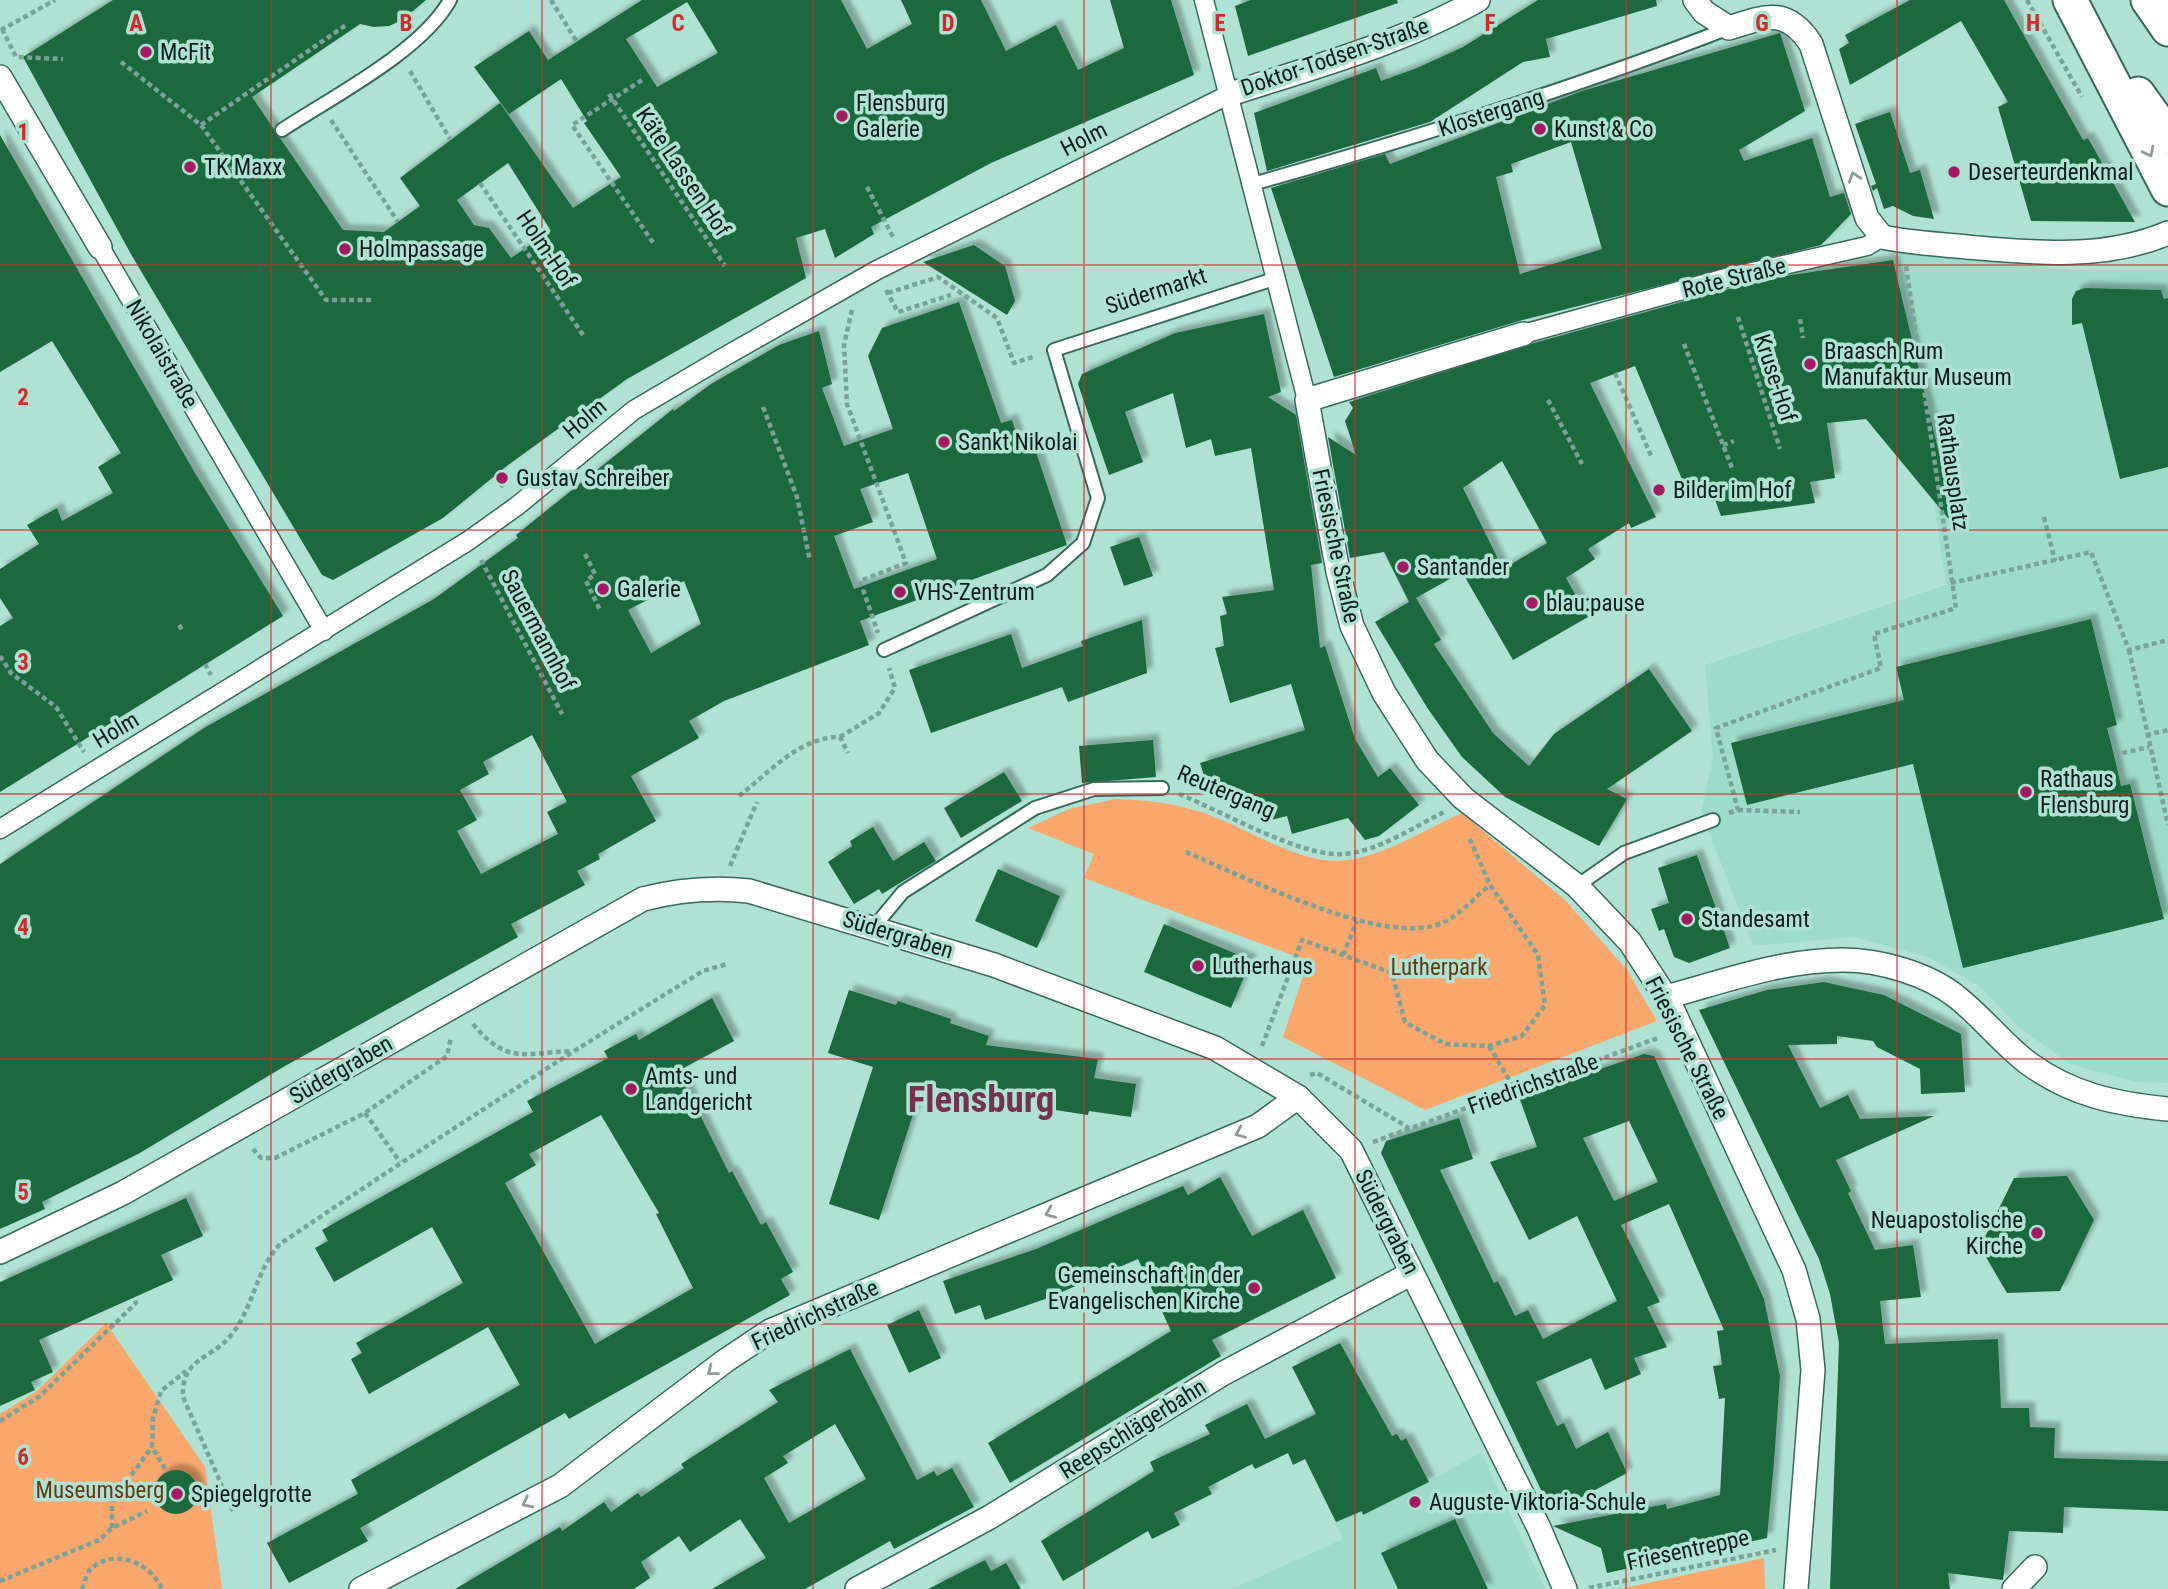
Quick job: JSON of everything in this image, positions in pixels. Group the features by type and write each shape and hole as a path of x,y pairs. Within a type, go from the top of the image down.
{"main road":[{"path":"2148,0 2168,29"},
{"path":"2071,2 2168,136"},
{"path":"2071,2 2168,189"}],"street":[{"path":"1205,0 1230,94 1249,185 1307,400"},
{"name":"Doktor-Todsen-Straße","path":"1230,94 1374,48 1437,23 1478,0"},
{"path":"1695,0 1704,12 1729,27"},
{"name":"Klostergang","path":"1729,27 1771,17 1788,19 1801,28 1811,44 1867,218 1893,239"},
{"name":"Nikolaistraße","path":"0,77 324,631"},
{"name":"Holm","path":"0,829 324,631 488,527 634,410 903,257 1230,94"},
{"name":"Rote Straße","path":"1307,400 1523,334 1726,278 1893,239 2036,253 2084,252 2147,242 2168,233"},
{"name":"Friesische Straße","path":"1307,400 1338,572 1352,626 1384,693 1419,749 1463,798 1577,886 1630,942 1667,997 1794,1270 1808,1319 1813,1370 1812,1416 1796,1589"},
{"name":"Südergraben","path":"0,1252 123,1193 643,899 670,892 721,888 749,891 994,965 1214,1048 1298,1097 1351,1150 1539,1528 1564,1589"},
{"path":"1667,997 1790,963 1845,960 1884,965 1917,976 1957,996 2028,1063 2065,1085 2110,1102 2168,1109"},
{"name":"Friedrichstraße","path":"361,1589 560,1486 725,1361 770,1331 1258,1126 1298,1097"},
{"name":"Reepschlägerbahn","path":"857,1589 990,1517 1224,1373 1412,1273"},
{"path":"2014,1589 2035,1567"}],"lane":[{"path":"282,130 400,52 439,19 450,0"},
{"name":"Klostergang","path":"1249,185 1492,114 1695,43 1729,27"},
{"name":"Südermarkt","path":"884,650 1047,575 1083,543 1098,498 1054,350 1274,279"},
{"name":"Reutergang","path":"874,927 903,892 1035,808 1094,789 1162,788"},
{"path":"1577,886 1624,853 1713,820"}],"path":[{"path":"55,0 1,29 16,57 63,59"},
{"path":"551,0 577,41"},
{"path":"201,125 346,25"},
{"path":"400,52 450,139"},
{"path":"121,62 201,125 326,300 373,300"},
{"path":"642,80 611,96 572,125 654,244"},
{"name":"Käte Lassen Hof","path":"611,96 725,266"},
{"path":"320,104 398,222"},
{"name":"Holm-Hof","path":"480,183 583,335"},
{"path":"867,187 903,257"},
{"name":"Rathausplatz","path":"1738,810 1716,728 1881,668 1874,634 1956,608 1893,239"},
{"path":"951,295 898,312 888,293 938,277 997,318 1014,363"},
{"path":"853,312 845,345 847,404 906,563 860,581 884,650"},
{"name":"Kruse-Hof","path":"1738,317 1780,449"},
{"path":"1800,319 1803,338"},
{"path":"1684,344 1732,468"},
{"path":"1615,373 1652,458"},
{"path":"1548,400 1582,464"},
{"path":"763,407 797,497 810,561"},
{"path":"1723,445 1734,441"},
{"path":"2044,517 2055,561"},
{"path":"1951,583 2091,552 2129,650 2168,825"},
{"path":"585,554 595,574 586,581 600,611"},
{"name":"Sauermannhof","path":"483,563 562,714"},
{"path":"179,625 183,631"},
{"path":"2129,650 2168,640"},
{"path":"0,656 11,673 55,707 96,771"},
{"path":"739,796 806,743 822,737 840,737 879,713 895,688"},
{"path":"2146,735 2168,730"},
{"path":"840,737 848,753"},
{"path":"2113,755 2149,747"},
{"name":"Reutergang","path":"1162,788 1303,848 1344,854 1378,844 1443,812 1463,798"},
{"path":"721,888 757,802"},
{"path":"1713,820 1738,810 1801,812"},
{"path":"1409,1129 1317,1073 1262,1076 1302,940 1392,973 1405,1022 1444,1044 1489,1046 1522,1036 1545,1005 1538,955 1490,885 1466,830"},
{"path":"1186,852 1357,921 1405,929 1444,922 1490,885"},
{"path":"1343,955 1357,921"},
{"path":"165,1469 152,1447 153,1418 161,1391 231,1335 267,1258 280,1244 400,1162 572,1051 702,971 727,964"},
{"path":"461,1002 468,1018 487,1040 507,1054 572,1051"},
{"name":"Friedrichstraße","path":"1383,1138 1682,1029"},
{"path":"275,1158 365,1113 447,1056 452,1039"},
{"path":"1489,1046 1515,1090"},
{"path":"365,1113 400,1162"},
{"path":"0,1422 40,1396 136,1303 135,1297"},
{"path":"189,1368 182,1380 183,1397 233,1511"},
{"path":"112,1528 112,1501 152,1447"},
{"path":"0,1580 99,1539 112,1528 148,1511"},
{"name":"Friesentreppe","path":"1584,1589 1798,1545"},
{"path":"82,1589 89,1571 96,1564 126,1560 136,1562 157,1577 162,1589"}],"shaded area":[{"path":"1897,252 2074,270 2168,270 2168,1083 2136,1082 2070,1064 2019,1027 1979,986 1928,957 1854,937 1753,946 1701,811 1713,759 1705,665 1946,585"},
{"name":"Auguste-Viktoria-Schule","path":"1397,1434 1401,1441 1406,1438 1429,1482 1481,1452 1545,1589 1232,1589 1343,1539 1305,1459 1380,1443"}],"green space":[{"name":"Lutherpark","path":"1116,799 1159,802 1191,809 1218,818 1293,852 1330,861 1348,860 1378,852 1462,813 1567,902 1627,970 1657,1021 1425,1110 1283,1037 1308,961 1084,878 1094,854 1028,828 1069,809"},
{"name":"Museumsberg","path":"106,1323 205,1467 222,1589 0,1589 0,1414 37,1391"},
{"path":"1764,1558 1765,1589 1619,1589"}],"building":[{"path":"113,0 426,0 402,20 389,26 360,24 252,97 343,230 384,232 420,206 400,178 500,103 573,208 621,177 584,123 587,121 561,79 509,114 474,67 529,31 548,60 642,0 841,0 867,49 912,24 901,0 981,0 1006,51 1056,25 1078,70 1124,48 1110,0 1171,0 1194,75 991,163 871,227 874,234 835,258 825,229 796,238 806,278 627,379 508,465 443,518 333,580 322,575 132,256 23,57","holes":["687,2 718,53 657,87 626,39","508,163 551,231 511,258 489,228 474,225 457,200"]},
{"path":"1251,0 1397,0 1398,3 1248,56 1235,6"},
{"path":"1538,0 1656,0 1657,6 1546,39 1550,57 1523,62 1430,122 1267,171 1254,113 1376,68 1381,81 1417,68 1463,47"},
{"path":"1910,0 2004,0 2083,140 2088,138 2135,222 2031,221 1998,107 2008,102 1961,21 1850,85 1839,49 1849,43 1845,35"},
{"path":"1780,33 1805,111 1739,150 1744,161 1812,138 1830,197 1844,193 1851,214 1821,245 1519,321 1334,377 1271,188 1385,154 1390,164 1582,91","holes":["1571,142 1602,249 1520,274 1496,177 1513,172 1511,164"]},
{"path":"1890,112 1910,173 1920,170 1934,219 1913,216 1893,206 1884,209 1877,188 1873,191 1871,186 1876,184 1855,124"},
{"path":"0,135 195,473 283,616 0,792 0,626 13,618 0,598 0,569 39,544 27,525 57,508 62,521 113,493 98,467 121,453 52,341 0,372"},
{"path":"974,245 1005,266 1015,301 1007,315 923,262"},
{"path":"1893,260 1957,529 1866,419 1827,423 1835,478 1810,482 1815,503 1721,516 1712,491 1691,501 1635,366 1590,383 1656,517 1631,528 1629,523 1588,549 1595,559 1566,578 1588,617 1513,660 1462,572 1416,598 1441,640 1434,644 1493,733 1529,766 1554,734 1649,669 1692,731 1607,789 1627,799 1599,846 1505,797 1462,757 1428,709 1375,622 1409,602 1384,552 1350,558 1328,437 1356,455 1345,421 1353,408 1349,402 1534,343 1729,289 1791,275","holes":["1502,461 1547,543 1503,569 1463,488"]},
{"path":"2085,288 2161,290 2164,299 2168,298 2168,467 2120,479 2082,323 2072,325 2072,299 2076,291"},
{"path":"959,302 1001,423 1012,420 1022,450 1034,446 1067,545 860,621 869,645 724,701 689,721 699,738 631,776 656,821 598,854 600,859 577,871 585,885 511,924 518,937 285,1066 138,1154 42,1202 45,1209 0,1229 0,864 204,728 434,599 518,538 516,535 673,409 674,411 711,384 779,345 819,331 832,384 822,388 844,446 893,429 868,356 882,328","holes":["908,473 937,559 854,589 834,536 873,522 860,489","684,581 701,624 651,653 628,610","532,735 567,802 547,812 558,834 481,874 457,831 477,820 460,790 489,774 483,762"]},
{"path":"1264,314 1281,392 1268,397 1296,415 1322,563 1311,565 1320,648 1325,646 1355,739 1378,777 1390,768 1419,805 1379,836 1365,840 1348,818 1292,834 1287,816 1267,821 1262,801 1238,808 1232,786 1209,792 1200,763 1305,730 1291,684 1230,703 1215,648 1224,646 1220,616 1227,614 1222,597 1274,590 1251,448 1215,456 1211,439 1186,448 1173,393 1125,412 1143,462 1109,475 1078,384 1082,374 1175,333"},
{"path":"1139,537 1153,576 1124,586 1110,547"},
{"name":"Rathaus Flensburg","path":"2091,619 2117,725 2107,728 2121,786 2130,784 2164,919 1963,968 1913,764 1747,805 1731,743 1904,700 1896,667"},
{"path":"1142,620 1147,673 1068,702 1062,687 931,733 909,670 1011,634 1022,668 1083,646 1081,641"},
{"path":"1153,740 1156,777 1082,783 1079,746"},
{"path":"1004,772 1022,801 961,838 944,808"},
{"path":"873,827 893,861 924,842 936,861 882,894 879,889 854,904 828,862 852,846 850,841"},
{"name":"Standesamt","path":"1697,855 1730,948 1689,963 1674,957 1664,929 1659,931 1651,909 1669,903 1658,868"},
{"path":"998,869 1060,896 1037,948 975,921"},
{"name":"Lutherhaus","path":"1164,924 1251,960 1231,1008 1144,972"},
{"path":"1824,982 1884,995 1961,1034 1965,1092 1921,1094 1920,1069 1877,1047 1873,1041 1837,1036 1837,1044 1788,1045 1820,1108 1848,1095 1860,1119 1934,1116 1836,1160 1851,1191 1848,1193 1875,1250 1913,1245 1921,1297 1880,1301 1885,1344 1998,1339 2001,1408 2029,1408 2030,1427 2055,1428 2054,1458 2168,1461 2168,1511 2064,1507 2063,1533 2009,1531 2003,1580 1948,1573 1950,1589 1830,1589 1839,1343 1830,1294 1819,1259 1699,1010 1767,990"},
{"path":"849,990 896,1005 898,1001 951,1019 950,1023 989,1036 986,1045 1098,1059 1094,1078 1136,1084 1131,1117 1089,1111 1088,1115 963,1096 923,1083 879,1220 829,1204 873,1067 828,1053"},
{"path":"712,998 734,1041 678,1071 729,1173 732,1171 761,1225 766,1222 793,1272 781,1279 790,1295 569,1419 565,1413 360,1528 368,1541 289,1583 267,1543 358,1494 351,1480 520,1385 488,1327 369,1394 351,1359 362,1353 356,1343 463,1283 432,1227 334,1282 315,1248 328,1241 322,1230 533,1112 527,1101 608,1058 604,1051 636,1034 639,1040","holes":["601,1115 659,1213 656,1214 693,1288 595,1344 505,1183 536,1165 529,1154"]},
{"path":"1644,1054 1654,1056 1764,1299 1780,1376 1767,1538 1607,1573 1601,1548 1553,1526 1666,1504 1667,1509 1720,1495 1725,1398 1719,1399 1713,1366 1722,1365 1717,1331 1724,1330 1669,1204 1621,1225 1660,1302 1647,1307 1667,1347 1634,1358 1641,1374 1605,1390 1591,1358 1536,1382 1557,1426 1564,1423 1576,1449 1608,1432 1627,1473 1552,1513 1381,1153 1386,1141 1459,1118 1473,1159 1440,1170 1494,1283 1498,1281 1515,1316 1528,1310 1543,1339 1617,1301 1577,1216 1529,1240 1490,1162 1537,1147 1519,1097","holes":["1629,1121 1658,1182 1614,1201 1583,1138"]},
{"name":"Neuapostolische Kirche","path":"2067,1176 2094,1220 2060,1291 2007,1293 1980,1247 2014,1178"},
{"path":"1220,1177 1252,1236 1303,1210 1336,1278 1212,1340 1221,1356 1010,1483 988,1443 1171,1331 1138,1259 1048,1298 985,1320 980,1305 955,1314 943,1281 1036,1249 1183,1186 1188,1195"},
{"path":"186,1198 203,1236 161,1255 173,1280 39,1340 53,1372 31,1382 35,1390 0,1406 0,1282"},
{"path":"919,1310 941,1358 909,1373 887,1325"},
{"path":"1340,1343 1392,1436 1397,1434 1401,1441 1406,1438 1429,1482 1363,1515 1362,1511 1336,1522 1305,1459 1293,1465 1288,1453 1255,1469 1252,1464 1208,1487 1212,1494 1174,1513 1180,1525 1152,1539 1148,1531 1063,1581 1041,1541 1154,1471 1150,1462 1210,1434 1205,1425 1247,1404 1265,1439 1316,1414 1292,1367"},
{"path":"850,1349 917,1480 934,1471 937,1476 952,1468 974,1507 894,1549 890,1541 805,1589 712,1589 766,1558 740,1519 690,1552 679,1536 641,1562 650,1578 634,1589 455,1589 560,1527 562,1531 604,1502 611,1512 638,1493 641,1497 684,1468 681,1464 778,1402 769,1390","holes":["835,1424 866,1479 789,1523 764,1478 788,1463 783,1456"]},
{"name":"Spiegelgrotte","path":"176,1470 185,1471 192,1476 197,1483 197,1501 192,1508 185,1513 176,1514 167,1513 160,1508 155,1501 154,1492 155,1483 160,1476 167,1471"},
{"path":"1455,1519 1488,1589 1398,1589 1381,1553"},
{"path":"985,1560 991,1571 1006,1563 1021,1589 928,1589"}],"place":[{"name":"McFit","path":"146,52"},
{"name":"Flensburg Galerie","path":"842,116"},
{"name":"Kunst & Co","path":"1540,129"},
{"name":"TK Maxx","path":"190,167"},
{"name":"Deserteurdenkmal","path":"1954,172"},
{"name":"Holmpassage","path":"345,249"},
{"name":"Braasch Rum Manufaktur Museum","path":"1810,364"},
{"name":"Sankt Nikolai","path":"944,442"},
{"name":"Gustav Schreiber","path":"502,478"},
{"name":"Bilder im Hof","path":"1659,490"},
{"name":"Santander","path":"1403,567"},
{"name":"Galerie","path":"603,589"},
{"name":"VHS-Zentrum","path":"900,592"},
{"name":"blau:pause","path":"1532,603"},
{"name":"Rathaus Flensburg","path":"2026,792"},
{"name":"Standesamt","path":"1687,919"},
{"name":"Lutherhaus","path":"1198,966"},
{"name":"Amts- und Landgericht","path":"631,1089"},
{"name":"Neuapostolische Kirche","path":"2037,1233"},
{"name":"Gemeinschaft in der Evangelischen Kirche","path":"1254,1288"},
{"name":"Spiegelgrotte","path":"177,1494"},
{"name":"Auguste-Viktoria-Schule","path":"1415,1502"}],"district":[{"name":"Flensburg","path":"981,1099"}]}
